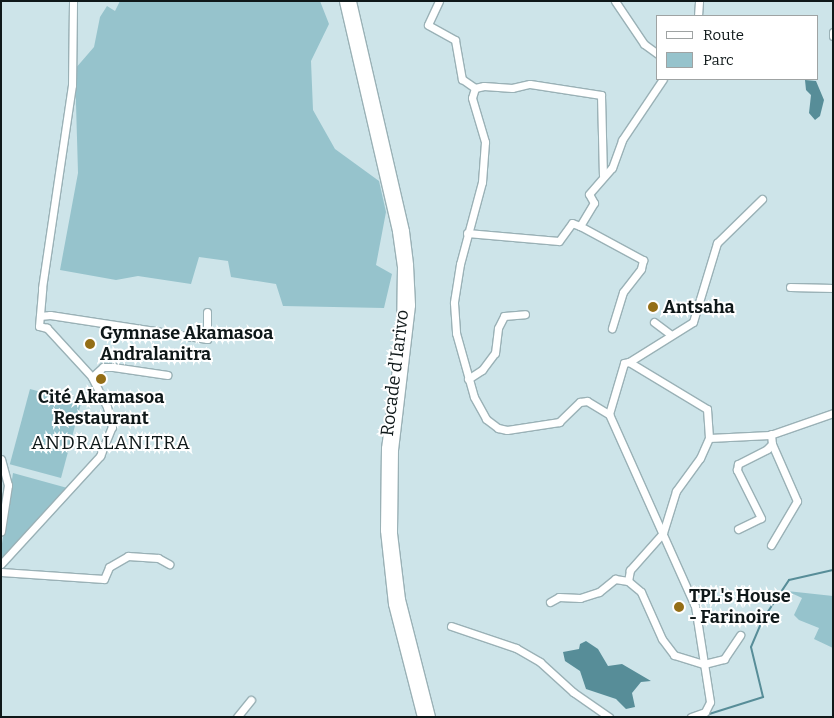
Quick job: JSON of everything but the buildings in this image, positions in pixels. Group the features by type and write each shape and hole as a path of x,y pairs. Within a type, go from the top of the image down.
{"main road":[{"name":"Rocade d'Iarivo","path":"344,1 397,232 402,266 401,340 386,448 385,530 393,604 422,717"},
{"name":"Rocade d'Iarivo","path":"351,1 404,231 408,264 410,314 393,449 392,532 400,599 430,717"}],"street":[{"path":"1,564 74,488 107,443 112,427 108,407 92,377 47,328 39,326 72,85 73,1"},
{"path":"439,1 428,25 455,40 462,79 475,88 512,88 530,84 601,95 603,175"},
{"path":"615,1 644,44 656,53"},
{"path":"698,15 699,1"},
{"path":"580,226 594,203 589,194 603,175 612,168 622,140 662,80"},
{"path":"475,88 472,98 485,142 484,168 467,233 454,303 454,322 468,379 483,414 498,428 517,430 547,426 559,422 580,402 587,401 609,414 654,519 663,533 695,606 710,708 691,717"},
{"path":"609,414 624,363 629,362 670,334 693,322 717,243 762,199"},
{"path":"467,233 559,241 572,223 643,260 642,269 623,292 612,328"},
{"path":"790,288 833,288"},
{"path":"40,316 50,315 207,339 207,312"},
{"path":"468,379 482,370 495,353 498,328 504,316 525,314"},
{"path":"654,322 670,334"},
{"path":"628,581 630,570 663,533 676,491 700,458 709,438 707,408 629,362"},
{"path":"92,377 103,367 113,366 167,375"},
{"path":"709,438 771,434 833,413"},
{"path":"771,434 772,444 797,501 771,545"},
{"path":"738,529 761,518 736,470 738,464 772,444"},
{"path":"1,459 8,485 1,531"},
{"path":"1,572 104,579 109,567 128,556 158,558 169,564"},
{"path":"550,602 560,596 580,598 599,592 615,580 628,581 641,592 646,609 666,648 674,655 704,664 728,656 740,635"},
{"path":"451,626 516,648 540,662 573,692 609,717"},
{"path":"237,717 251,700"}],"green space":[{"path":"120,1 320,1 329,24 311,61 313,110 335,149 379,181 386,212 376,265 392,274 384,308 283,306 276,284 231,277 228,261 199,257 191,284 138,276 116,280 60,270 78,173 75,69 94,47 100,17 107,6 115,11"},
{"path":"30,389 81,403 61,478 10,464"},
{"path":"13,473 71,489 5,559 1,558 1,550"},
{"path":"787,591 833,596 833,648 814,639 819,628 799,620 794,615 802,598"}],"shaded area":[{"path":"805,80 816,81 824,100 820,116 815,120 809,113 811,95 806,90"},
{"path":"586,641 598,649 608,666 622,664 651,681 641,682 632,693 635,707 626,709 616,699 586,689 580,671 565,661 563,652 579,649 580,644"}],"waterway":[{"path":"706,715 763,697 751,647 763,619 789,580 833,570"}],"place":[{"name":"Antsaha","path":"653,307"},
{"name":"Gymnase Akamasoa Andralanitra","path":"90,344"},
{"name":"Cité Akamasoa Restaurant","path":"101,379"},
{"name":"TPL's House - Farinoire","path":"679,607"}],"district":[{"name":"ANDRALANITRA","path":"111,443"}]}
